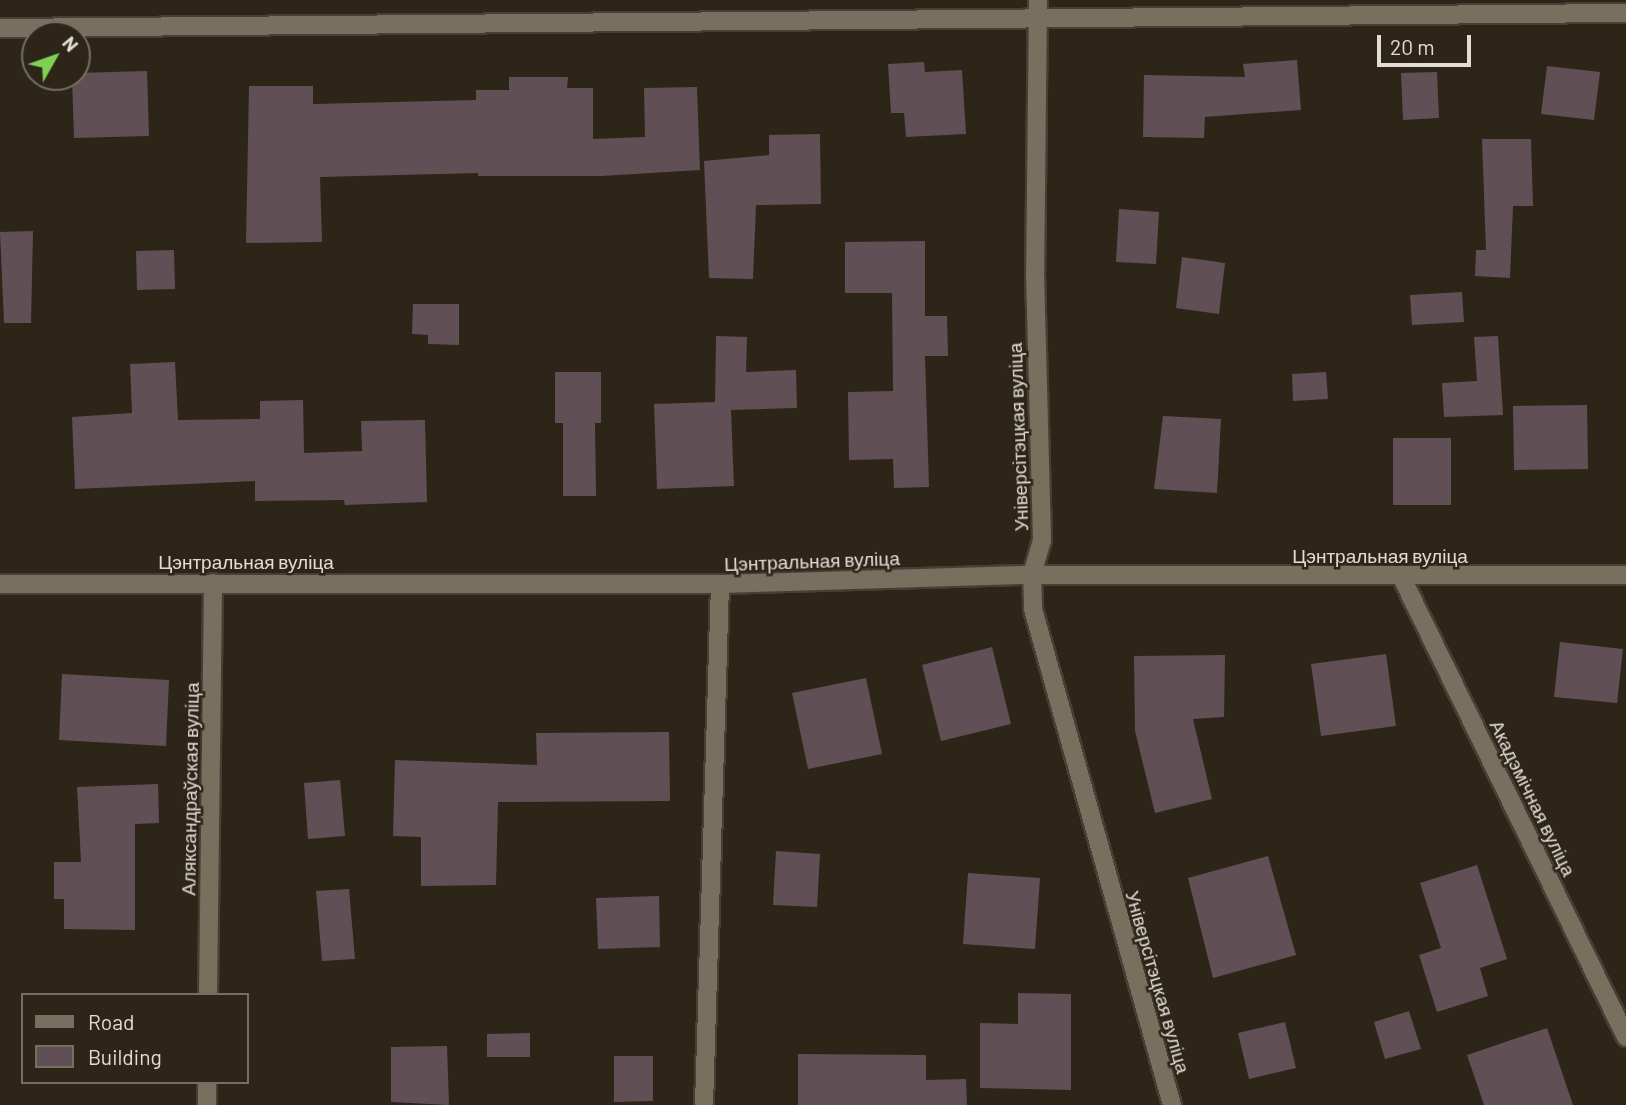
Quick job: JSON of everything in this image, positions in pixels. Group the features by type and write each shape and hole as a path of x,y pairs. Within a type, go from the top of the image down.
{"street":[{"name":"Універсітэцкая вуліца","path":"1038,0 1035,272 1042,540 1032,575 1033,609 1172,1105"},
{"path":"0,28 1626,13"},
{"name":"Цэнтральная вуліца","path":"0,584 720,584 1032,575 1402,578 1626,575"},
{"name":"Акадэмічная вуліца","path":"1402,578 1626,1037"},
{"name":"Аляксандраўская вуліца","path":"208,993 213,583"},
{"path":"704,1105 720,584"},
{"path":"207,1084 207,1105"}],"building":[{"path":"1297,60 1301,110 1205,117 1204,138 1143,137 1144,75 1245,77 1243,64"},
{"path":"924,62 925,72 962,70 966,134 906,137 904,113 891,113 888,64"},
{"path":"1547,66 1600,72 1594,120 1541,114"},
{"path":"147,71 149,136 74,138 72,91 91,91 91,73"},
{"path":"1437,72 1439,118 1403,120 1401,73"},
{"path":"509,77 568,77 567,88 593,88 593,139 645,137 644,88 697,87 700,170 601,176 478,176 478,173 320,177 322,242 246,243 249,86 313,86 313,104 476,100 476,90 509,90"},
{"path":"820,134 821,204 756,205 753,279 709,278 704,161 769,155 769,135"},
{"path":"1482,139 1531,139 1533,206 1513,206 1510,278 1475,276 1476,250 1486,250"},
{"path":"1119,209 1159,212 1156,264 1116,262"},
{"path":"33,231 31,323 4,323 0,232"},
{"path":"925,241 925,316 947,316 948,356 925,356 929,487 894,488 893,459 849,460 848,392 893,391 892,293 845,293 845,242"},
{"path":"174,250 175,289 137,290 136,251"},
{"path":"1182,257 1225,263 1219,314 1176,308"},
{"path":"1462,292 1464,322 1412,325 1410,295"},
{"path":"413,304 459,304 459,345 428,344 428,335 412,334"},
{"path":"716,336 747,337 746,372 796,370 797,408 731,410 734,486 657,489 654,404 715,402"},
{"path":"1498,336 1503,415 1444,417 1442,383 1477,381 1474,337"},
{"path":"175,362 178,420 260,419 260,401 303,400 304,453 362,451 361,421 425,420 427,502 345,505 344,500 255,501 255,481 75,489 72,417 132,413 130,364"},
{"path":"555,372 601,372 601,423 595,423 596,496 563,496 563,423 555,423"},
{"path":"1326,372 1328,399 1293,401 1292,374"},
{"path":"1587,405 1588,469 1514,470 1513,406"},
{"path":"1163,416 1221,419 1217,493 1154,489"},
{"path":"1393,438 1451,438 1451,505 1393,505"},
{"path":"1560,642 1623,649 1617,703 1554,697"},
{"path":"992,647 1011,724 941,741 922,665"},
{"path":"1386,654 1396,726 1321,736 1311,664"},
{"path":"1225,655 1224,717 1193,719 1212,799 1155,813 1135,731 1134,656"},
{"path":"62,674 169,680 166,746 59,740"},
{"path":"866,678 882,754 808,769 792,693"},
{"path":"669,732 670,801 498,802 496,885 421,886 421,837 393,836 395,760 537,765 536,733"},
{"path":"340,780 345,836 308,839 304,783"},
{"path":"158,784 159,823 135,824 135,930 64,929 64,899 54,899 54,862 81,862 77,787"},
{"path":"776,851 820,854 817,907 773,905"},
{"path":"1268,856 1296,955 1213,978 1188,878"},
{"path":"1477,865 1507,959 1480,968 1488,996 1437,1012 1419,955 1441,948 1420,883"},
{"path":"968,873 1040,878 1035,949 963,944"},
{"path":"349,889 355,959 322,961 316,891"},
{"path":"659,896 660,947 598,949 596,898"},
{"path":"1018,993 1071,994 1071,1090 980,1088 980,1023 1018,1024"},
{"path":"1409,1011 1421,1049 1385,1059 1374,1022"},
{"path":"1285,1022 1296,1068 1249,1079 1238,1033"},
{"path":"1547,1028 1573,1105 1484,1105 1467,1055"},
{"path":"530,1033 530,1057 487,1057 487,1034"},
{"path":"447,1046 449,1105 391,1102 391,1047"},
{"path":"798,1054 926,1055 926,1080 966,1079 967,1105 798,1105"},
{"path":"614,1056 653,1056 653,1101 614,1102"}]}
